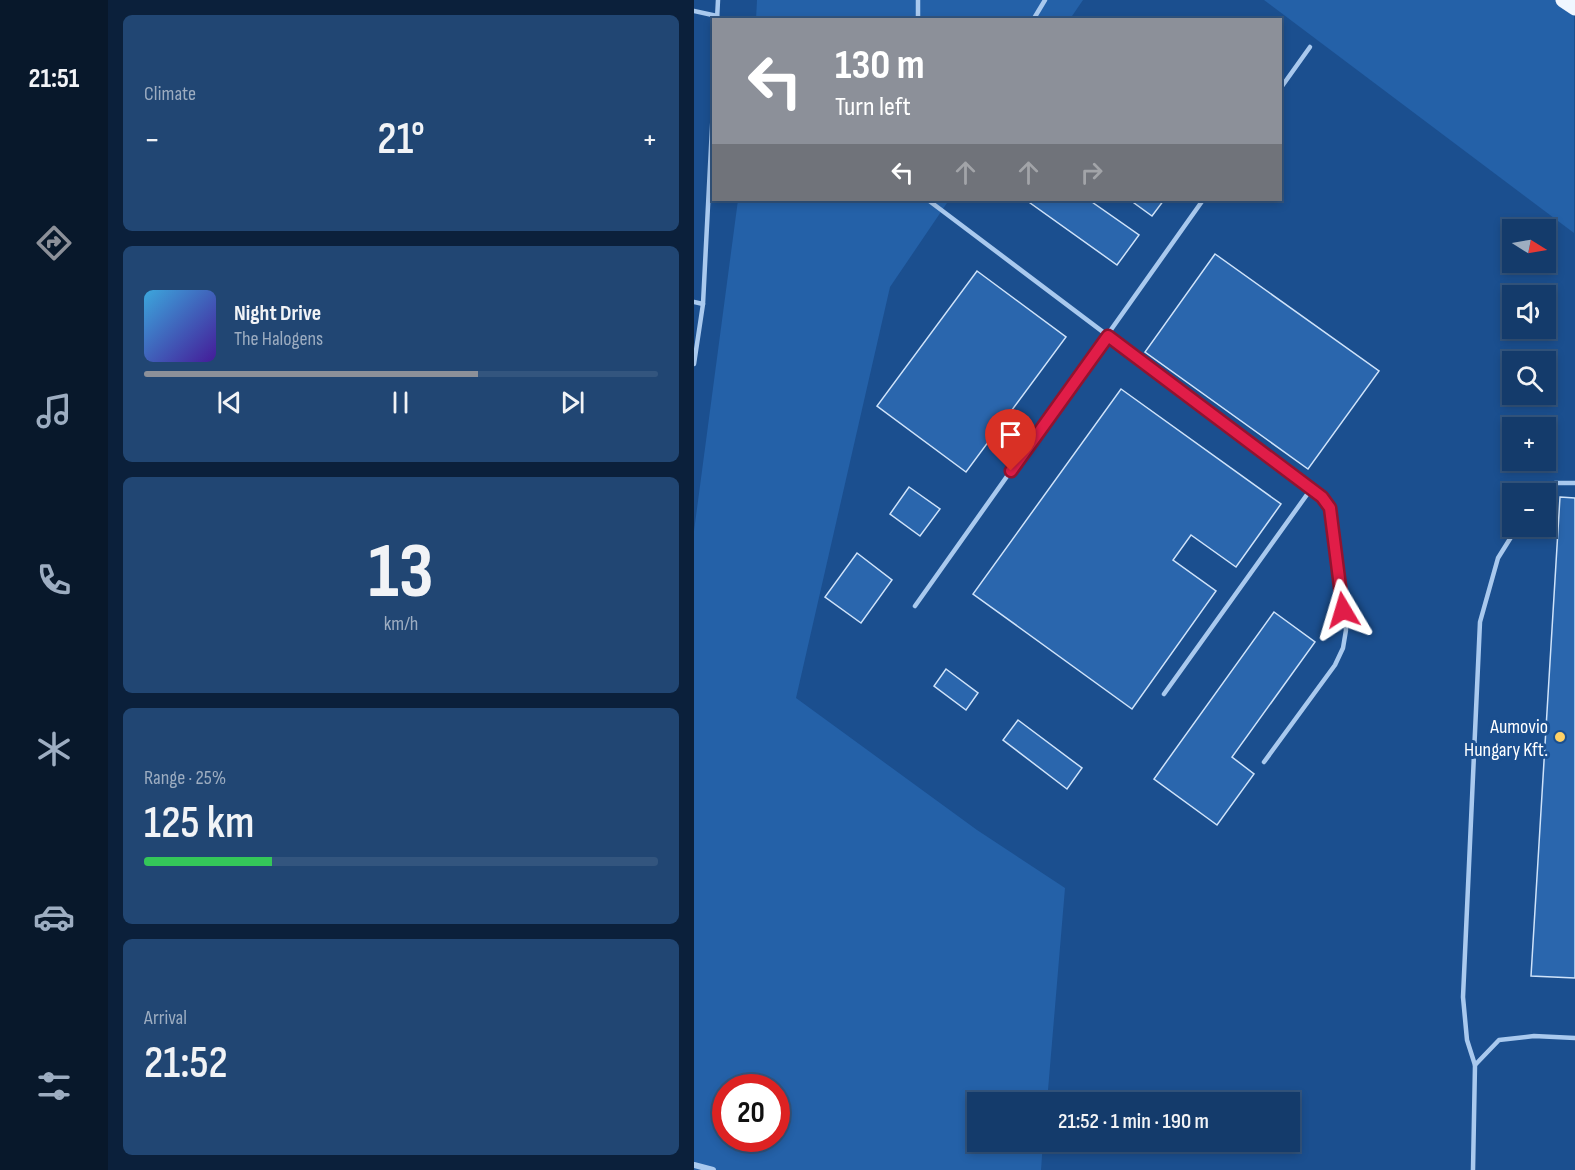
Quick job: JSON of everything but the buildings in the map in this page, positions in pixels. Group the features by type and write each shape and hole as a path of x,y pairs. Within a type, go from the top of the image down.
{"main road":[{"path":"1563,0 1574,8"}],"street":[{"path":"694,1165 713,1170"}],"lane":[{"path":"694,11 717,18 718,0"},
{"path":"918,0 918,18"},
{"path":"1034,18 1045,0"},
{"path":"1282,85 1310,47"},
{"path":"694,364 703,304 712,127"},
{"path":"929,201 1322,497 1330,508 1345,630 1343,648 1335,665 1264,762"},
{"path":"915,606 1202,201"},
{"path":"694,302 703,304"},
{"path":"1556,483 1574,483"},
{"path":"1164,694 1311,489"},
{"path":"1472,1170 1475,1065 1467,1040 1463,997 1480,622 1498,558 1511,537"},
{"path":"1475,1065 1500,1040 1534,1036 1574,1038"}],"shaded area":[{"path":"757,0 1083,0 1071,18 756,18"},
{"path":"1264,0 1574,0 1574,233"},
{"path":"738,201 948,201 890,287 796,698 977,830 1065,888 1048,1092 967,1092 967,1152 1042,1152 1041,1170 694,1170 694,531"}],"place":[{"name":"Aumovio Hungary Kft.","path":"1560,737"}],"route":[{"path":"1011,471 1108,336 1322,497 1330,508 1343,610"}]}
